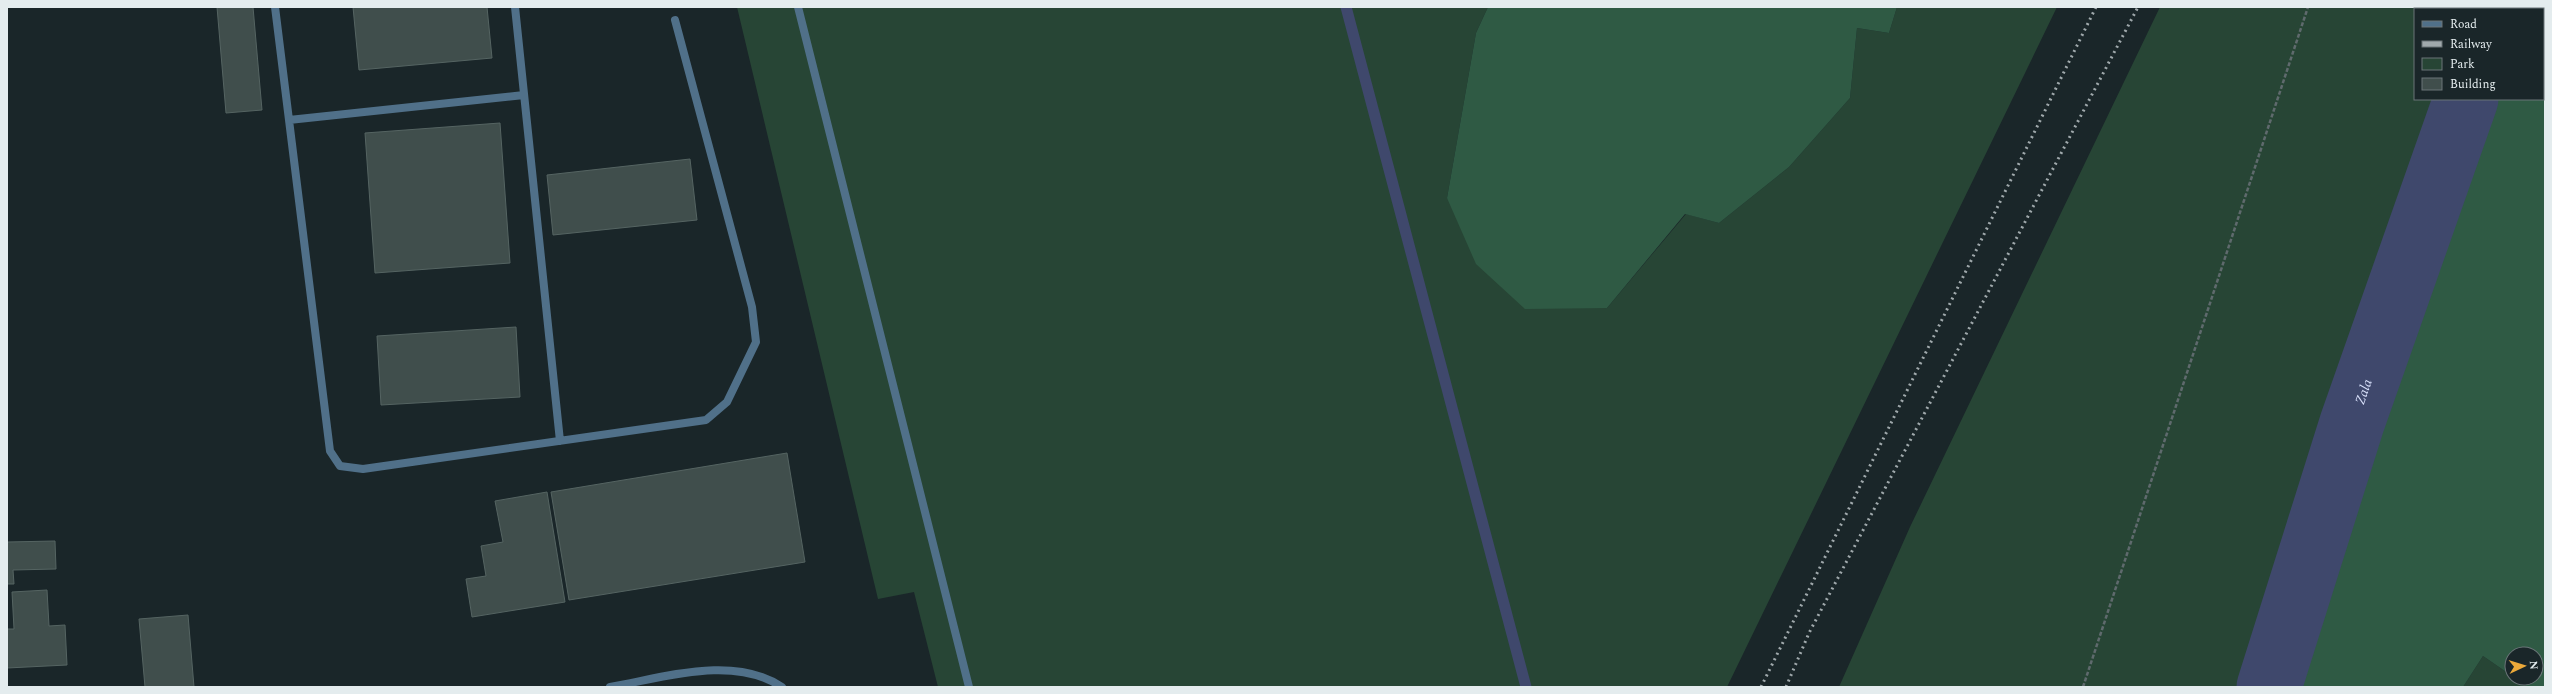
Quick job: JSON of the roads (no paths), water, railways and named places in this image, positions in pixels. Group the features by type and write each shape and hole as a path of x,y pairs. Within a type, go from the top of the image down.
{"street":[{"path":"275,7 330,451 340,466 363,469 706,420 727,402 756,342 752,307 675,20"},
{"path":"515,7 560,441"},
{"path":"798,7 969,687"},
{"path":"289,120 524,95"},
{"path":"610,687 694,673 731,670 759,676 782,687"}],"waterway":[{"path":"1346,7 1526,687"},
{"name":"Zala","path":"2269,687 2352,423 2466,100"}],"railway":[{"path":"1761,687 2096,7"},
{"path":"1786,687 1809,633 2138,7"}]}
